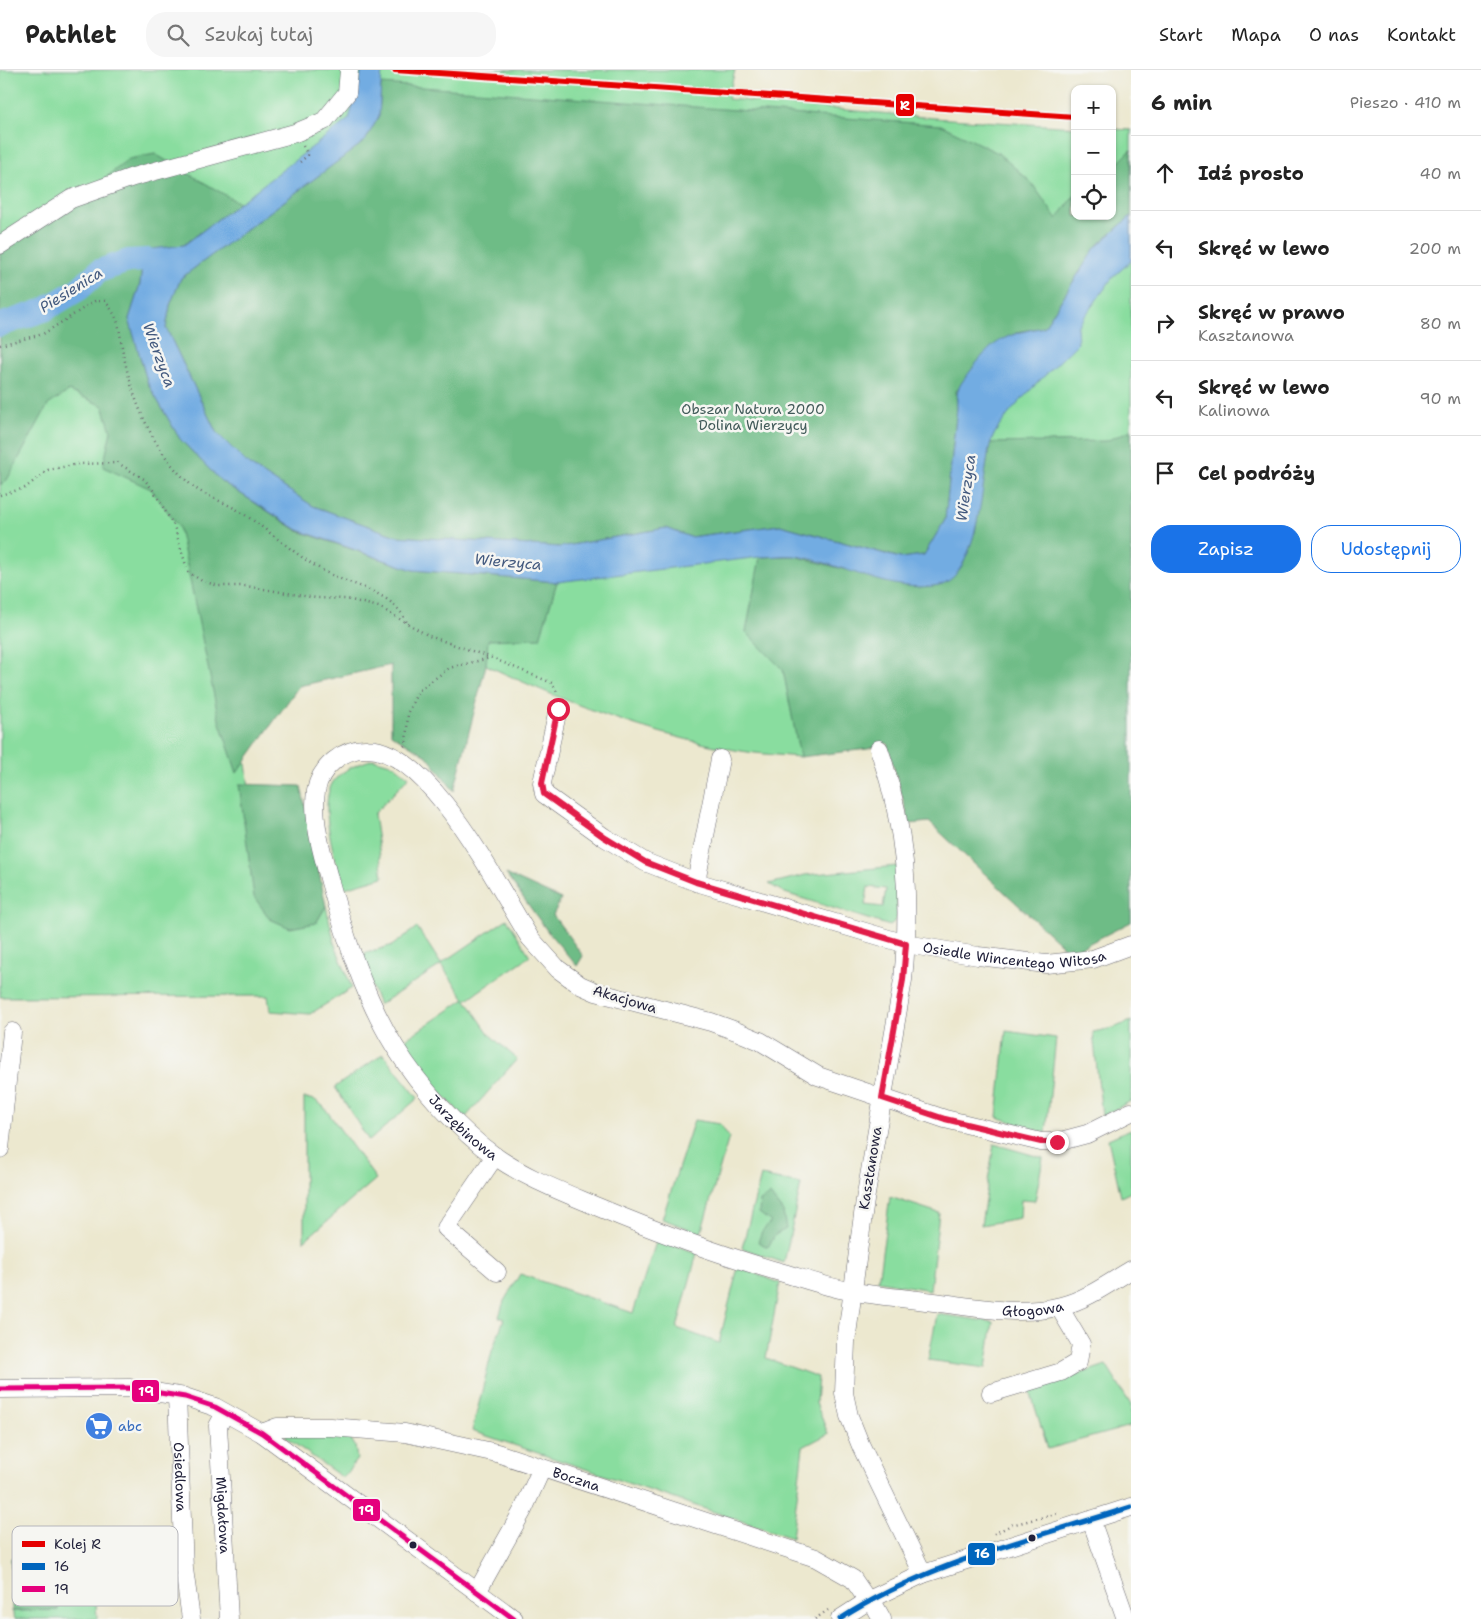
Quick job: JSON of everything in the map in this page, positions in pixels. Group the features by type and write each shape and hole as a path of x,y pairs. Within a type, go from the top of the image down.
{"street":[{"path":"0,245 71,199 132,177 296,133 324,121 347,93 350,70"},
{"name":"Osiedle Wincentego Witosa","path":"558,709 542,783 544,794 604,837 637,857 696,882 906,944 978,956 1046,964 1093,959 1131,945"},
{"name":"Akacjowa","path":"344,754 357,749 370,749 393,756 420,776 447,806 530,938 568,977 596,992 710,1022 736,1031 760,1041 818,1076 882,1098 945,1119 1041,1142 1072,1140 1131,1112"},
{"name":"Kasztanowa","path":"879,749 892,785 906,867 906,944 903,980 882,1098 852,1292 844,1372 844,1393 849,1416 923,1574"},
{"name":"Jarzębinowa","path":"344,754 334,761 322,775 316,788 315,807 325,862 354,960 376,1011 408,1066 449,1115 495,1156 555,1191 756,1265 852,1292"},
{"path":"696,882 720,759"},
{"path":"0,1148 12,1032"},
{"path":"495,1156 446,1228 497,1272"},
{"path":"1059,1307 1076,1301 1131,1270"},
{"name":"Głogowa","path":"852,1292 1001,1310 1059,1307 1081,1344 1078,1362 1061,1372 991,1393"},
{"path":"0,1389 106,1386 177,1396 225,1413 262,1433 514,1619"},
{"name":"Osiedlowa","path":"177,1396 184,1569 191,1619"},
{"name":"Migdałowa","path":"225,1413 218,1426 229,1619"},
{"name":"Boczna","path":"262,1433 277,1426 405,1433 497,1453 816,1558 853,1579 882,1619"},
{"path":"477,1592 523,1510 542,1468"},
{"path":"840,1619 869,1600 923,1574 1131,1507"},
{"path":"1091,1520 1126,1619"}],"path":[{"path":"300,162 308,155 303,146"},
{"path":"0,345 43,334 95,301 105,301 113,311 120,327 124,356 136,399 155,442 174,468 196,489 241,512 323,571 377,593 396,607 407,624"},
{"path":"0,495 25,488 48,470 78,464 118,463 144,479 153,490 174,526 188,572 202,581 316,598 347,598 379,607 429,636 492,658 552,683 559,696 558,709"},
{"path":"393,756 406,744 408,712 418,691 449,668 492,658"},
{"path":"992,1535 1012,1525 1046,1515 1068,1512"}],"green space":[{"name":"Obszar Natura 2000 Dolina Wierzycy","path":"0,70 735,70 728,99 934,118 1071,127 1071,220 1116,220 1116,129 1131,130 1131,563 797,742 800,757 735,750 639,726 546,692 486,665 486,663 323,647 245,755 264,911 316,923 326,906 335,945 352,988 310,1014 270,1011 268,996 0,997"},
{"path":"381,84 941,125 998,153 1031,182 1057,219 1071,200 1071,220 1116,220 1116,163 1131,150 1131,216 1095,248 1044,327 1017,332 956,391 957,408 945,520 924,555 901,558 780,525 690,537 666,528 560,547 396,536 313,506 248,464 216,432 166,328 170,305 181,278 365,141 379,116"},
{"path":"155,154 239,203 184,245 144,251 140,284 129,319 148,384 180,439 221,481 298,531 413,570 557,582 540,638 488,640 486,665 454,791 427,756 391,734 391,665 299,686 237,773 219,720 179,527 151,489 103,467 111,431 103,406 69,391 48,405 7,480 0,485 0,251 74,203 129,159"},
{"path":"1131,430 1131,922 1070,953 929,822 910,824 887,743 868,749 800,757 783,670 746,632 760,557 794,556 907,586 975,533 990,443 1106,441"},
{"path":"373,759 394,765 409,777 374,814 383,877 342,889 327,819 329,792 333,782 341,774"},
{"path":"239,784 301,786 326,906 316,923 290,928 270,919 254,897"},
{"path":"897,866 897,918 890,926 785,893 769,884 805,875","holes":["868,887 886,889 883,907 865,905"]},
{"path":"506,874 561,899 553,915 583,956 577,966 548,932"},
{"path":"507,919 530,956 466,1000 490,1035 517,1059 465,1118 432,1084 400,1043 465,999 441,965 379,1005 359,955 393,945 417,927 441,964"},
{"path":"1131,1021 1131,1101 1102,1116 1093,1032 1113,1028"},
{"path":"1006,1031 1056,1038 1046,1133 997,1117"},
{"path":"383,1054 418,1098 369,1141 335,1087"},
{"path":"304,1098 315,1100 324,1107 376,1179 304,1241"},
{"path":"694,1120 720,1124 729,1137 701,1233 662,1219"},
{"path":"1131,1129 1131,1192 1121,1197 1108,1139"},
{"path":"994,1144 1043,1158 1035,1201 1021,1200 1020,1218 981,1225"},
{"path":"761,1176 801,1184 784,1263 742,1248"},
{"path":"770,1195 783,1212 786,1229 775,1235 768,1247 758,1242 762,1231 771,1222 759,1213 760,1201"},
{"path":"890,1197 939,1213 930,1290 878,1281"},
{"path":"657,1239 697,1253 677,1328 719,1343 738,1267 780,1283 766,1358 818,1377 816,1403 828,1434 803,1447 792,1538 472,1431 492,1351 504,1319 499,1317 504,1301 520,1274 633,1313"},
{"path":"937,1314 993,1322 986,1368 928,1360"},
{"path":"1106,1365 1131,1405 1131,1426 1048,1449 1030,1391"},
{"path":"288,1430 350,1437 355,1446 357,1459 343,1478 285,1437"},
{"path":"11,1558 12,1606 58,1606 58,1610 12,1611"},
{"path":"58,1606 96,1606 97,1619 15,1619 12,1611 58,1610"}],"water":[{"name":"Wierzyca","path":"362,70 382,70 379,116 365,141 181,278 170,305 166,328 216,432 248,464 313,506 396,536 560,547 666,528 690,537 780,525 900,558 924,555 945,520 957,395 964,379 987,351 1002,339 1020,332 1044,327 1095,248 1131,216 1131,261 1113,277 1077,327 1078,343 1015,407 995,434 990,445 981,502 971,546 963,564 952,578 939,585 903,586 812,559 795,556 760,557 557,582 413,570 298,530 221,481 180,439 148,384 129,319 140,284 144,250 184,245 349,119"}],"waterway":[{"name":"Piesienica","path":"0,325 44,310 79,289 99,271 128,261 148,260 170,270"}],"rail line":[{"name":"R","path":"395,70 1071,117"}],"transit line":[{"name":"19","path":"0,1389 129,1388 185,1397 215,1407 262,1433 514,1619"},
{"name":"16","path":"840,1619 874,1599 945,1567 1019,1541 1131,1507"}],"place":[{"name":"abc","path":"99,1426"}],"route":[{"path":"558,709 542,783 544,794 604,837 645,862 696,882 906,944 903,980 882,1098 945,1119 1041,1142 1057,1142"}]}
